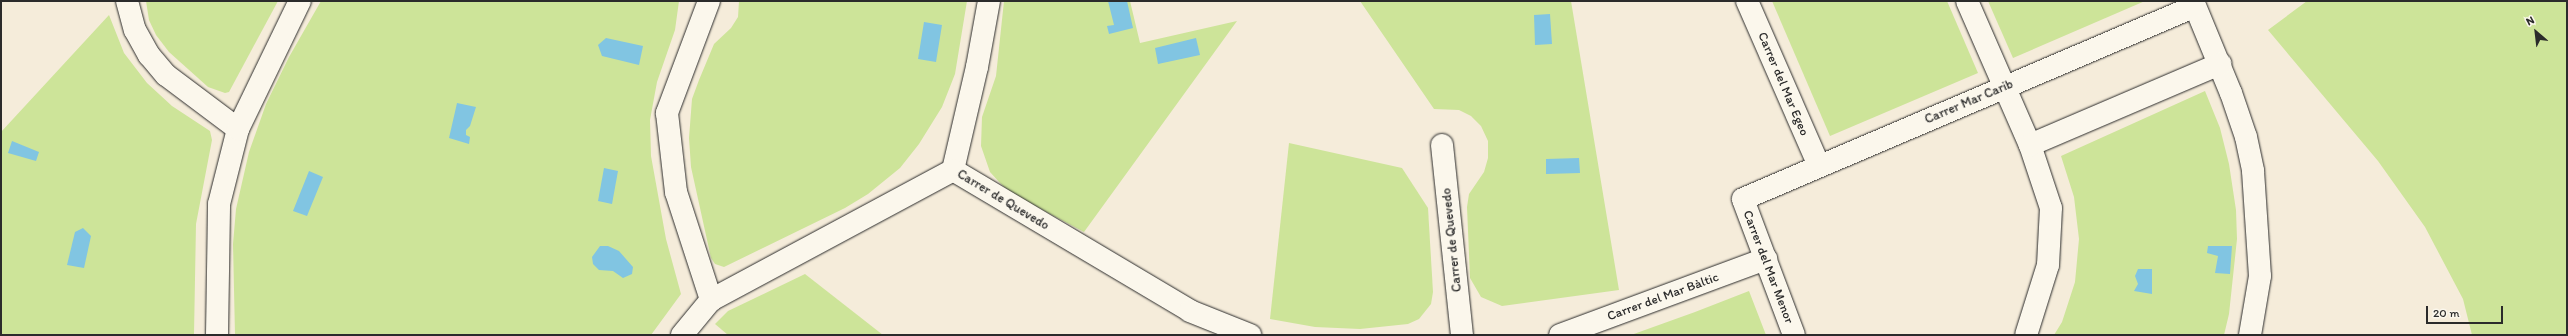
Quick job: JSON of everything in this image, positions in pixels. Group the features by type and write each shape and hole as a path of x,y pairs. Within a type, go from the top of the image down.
{"street":[{"path":"127,1 135,30 153,60 166,75 238,129"},
{"path":"217,335 219,204 238,129 300,1"},
{"path":"710,1 667,113 676,192 711,300"},
{"path":"953,170 977,68 989,1"},
{"name":"Carrer del Mar Egeo","path":"1747,1 1819,166"},
{"path":"1967,1 2030,145 2051,208 2048,265 2026,335"},
{"path":"2194,3 2220,64 2246,137 2253,171 2260,276 2250,335"},
{"name":"Carrer Mar Carib","path":"1742,199 2004,87 2194,3"},
{"path":"2030,145 2220,64"},
{"name":"Carrer de Quevedo","path":"1442,145 1462,335"},
{"name":"Carrer de Quevedo","path":"682,335 711,300 953,170 1190,311 1250,335"},
{"name":"Carrer del Mar Menor","path":"1742,199 1794,335"},
{"name":"Carrer del Mar Bàltic","path":"1560,335 1766,259"}],"green space":[{"path":"146,1 278,1 229,92 225,93 208,87 169,52 156,35 149,20"},
{"path":"321,1 679,1 675,30 657,82 650,120 651,156 666,239 681,294 651,335 235,335 233,244 236,209 249,152 266,104 289,57"},
{"path":"739,1 967,1 955,74 942,107 919,144 900,168 868,194 845,208 724,267 715,264 711,258 691,167 689,138 692,99 714,44 731,28 738,17"},
{"path":"1004,1 1130,1 1140,43 1237,21 1084,232 1011,193 990,172 981,146 982,117 996,76"},
{"path":"1360,1 1571,1 1619,290 1502,306 1481,297 1470,278 1467,207 1469,194 1484,172 1488,158 1488,141 1481,126 1471,116 1459,110 1434,109"},
{"path":"1772,1 1947,1 1978,73 1830,136"},
{"path":"1988,1 2145,1 2013,58"},
{"path":"2307,1 2567,1 2567,335 2472,335 2463,299 2425,227 2378,161 2268,30"},
{"path":"109,15 124,53 147,83 172,106 210,131 212,140 196,224 194,335 1,335 1,132"},
{"path":"2205,91 2220,128 2229,164 2236,210 2237,239 2229,314 2224,335 2054,335 2062,322 2075,282 2079,239 2074,197 2061,156"},
{"path":"1289,143 1402,168 1428,208 1433,292 1431,304 1419,319 1408,324 1360,329 1315,327 1270,319"},
{"path":"805,274 883,335 728,335 715,324 728,311"},
{"path":"1749,291 1766,335 1631,335 1695,312"}],"water":[{"path":"1108,1 1127,1 1133,28 1109,34 1107,26 1114,25"},
{"path":"1550,14 1552,44 1535,45 1534,15"},
{"path":"924,22 942,25 936,62 918,59"},
{"path":"606,38 643,46 639,65 602,56 598,45"},
{"path":"1196,38 1200,55 1158,64 1155,48"},
{"path":"457,103 476,107 470,126 466,130 466,135 470,137 469,144 449,138"},
{"path":"12,141 39,152 36,161 8,153"},
{"path":"1579,158 1580,173 1546,174 1546,159"},
{"path":"604,168 618,171 612,204 598,201"},
{"path":"309,171 323,177 307,216 293,211"},
{"path":"83,228 91,236 84,268 67,265 75,232"},
{"path":"600,246 608,246 619,251 633,267 632,274 623,278 613,271 599,270 593,264 592,257"},
{"path":"2208,246 2232,246 2230,274 2215,273 2218,256 2207,253"},
{"path":"2138,269 2152,269 2152,294 2134,291 2138,284 2135,276"}]}
